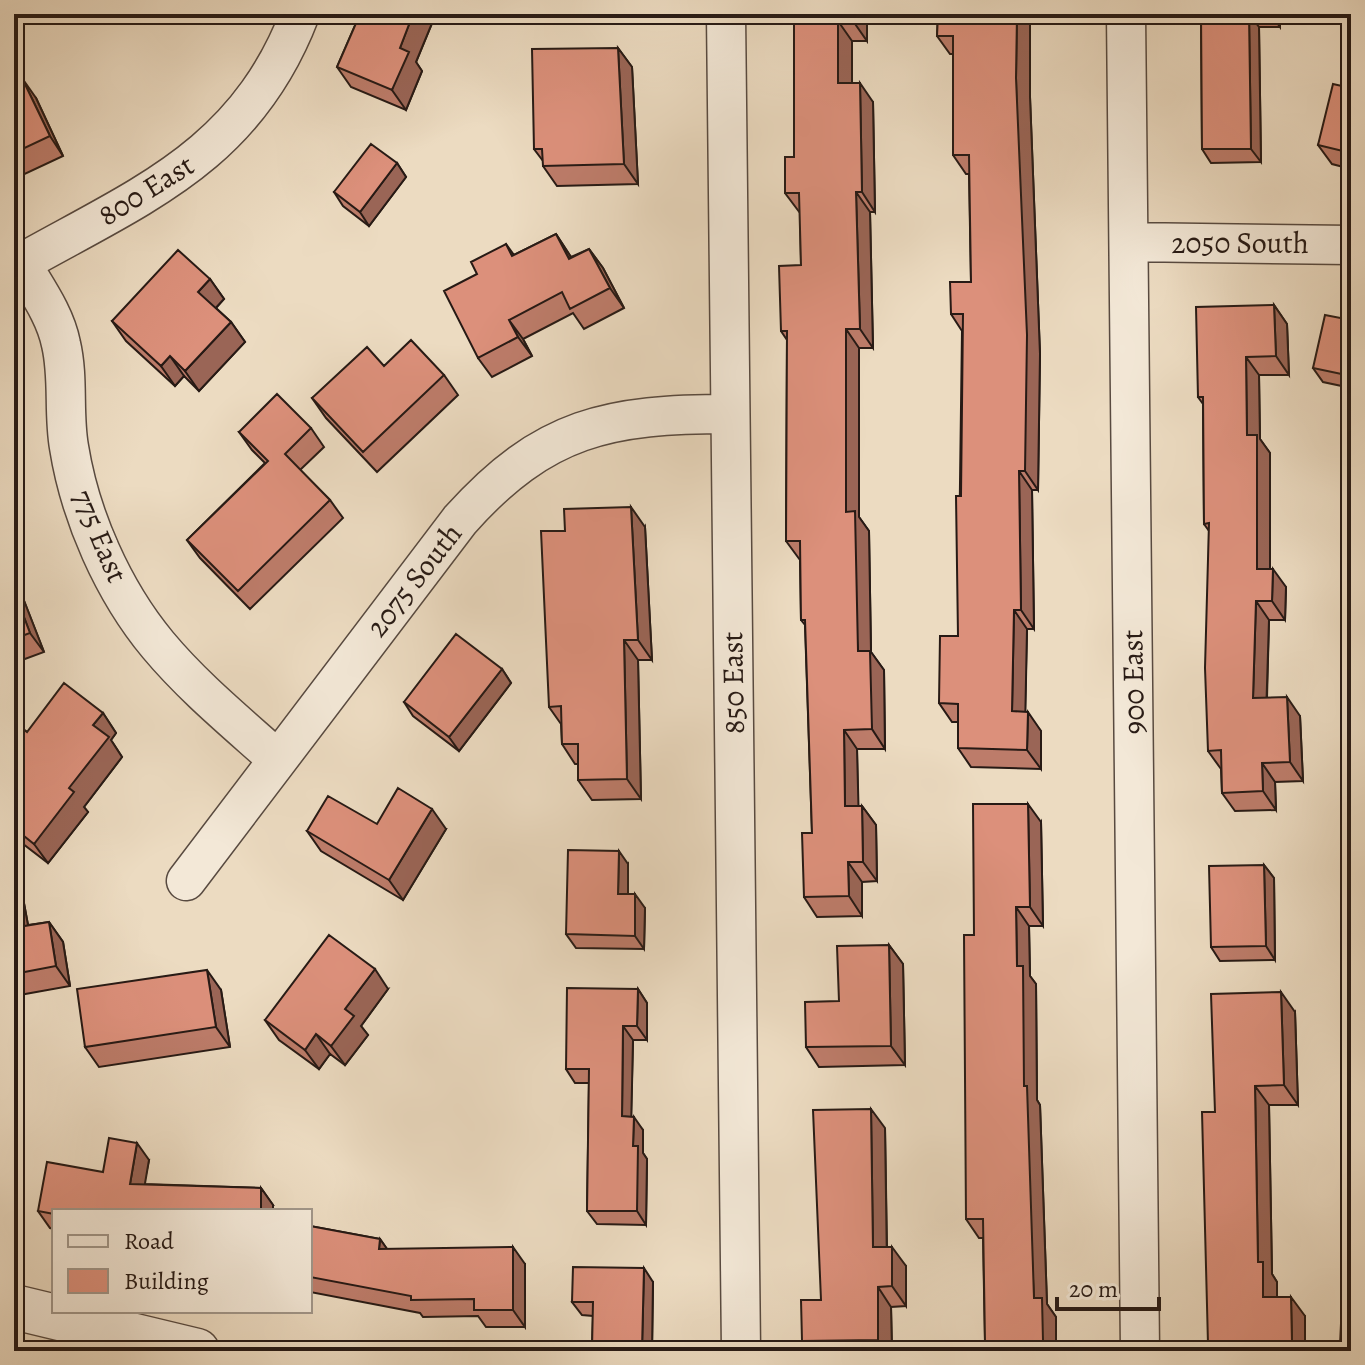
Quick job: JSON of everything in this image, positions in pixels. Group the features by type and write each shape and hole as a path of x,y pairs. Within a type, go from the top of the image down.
{"street":[{"name":"800 East","path":"17,265 174,178 207,152 263,89 284,54 300,14"},
{"name":"850 East","path":"726,14 741,1351"},
{"name":"900 East","path":"1126,14 1140,1351"},
{"name":"2050 South","path":"1129,242 1351,245"},
{"name":"775 East","path":"17,265 55,322 62,346 69,447 77,484 105,559 128,602 158,645 277,759"},
{"name":"2075 South","path":"186,881 460,520 525,460 577,433 635,417 730,414"},
{"path":"14,1307 197,1351"}],"building":[{"path":"360,14 413,14 400,48 409,52 392,90 337,67"},
{"path":"794,14 853,14 853,21 838,21 838,83 860,83 862,192 856,192 860,329 846,329 846,512 855,511 858,651 870,651 872,729 844,730 845,806 862,806 863,862 848,862 849,896 804,897 802,833 812,833 805,620 801,620 800,541 786,541 787,331 781,331 779,266 801,265 799,193 785,193 785,157 794,157"},
{"path":"938,14 1017,14 1016,78 1027,335 1025,471 1019,471 1021,610 1014,610 1012,711 1028,712 1027,750 958,748 958,704 939,703 940,636 958,636 956,496 961,496 963,314 951,314 950,282 971,282 969,155 953,155 953,36 937,36"},
{"path":"1201,14 1249,14 1251,149 1202,149"},
{"path":"618,48 624,164 543,166 542,149 534,149 532,49"},
{"path":"22,78 50,136 14,153 14,81"},
{"path":"1333,84 1351,88 1351,153 1318,145"},
{"path":"371,144 397,163 360,212 334,192"},
{"path":"556,234 569,259 589,249 610,288 570,309 562,292 509,320 518,337 478,358 444,291 477,274 471,262 506,244 512,256"},
{"path":"178,250 210,279 198,292 231,322 185,371 170,356 161,366 112,321"},
{"path":"1274,305 1276,356 1246,357 1247,435 1257,435 1257,569 1273,569 1272,601 1256,601 1253,698 1287,697 1290,762 1262,763 1263,791 1222,793 1221,750 1208,751 1205,668 1209,523 1204,524 1203,397 1198,397 1196,307"},
{"path":"1325,315 1351,320 1351,376 1313,368"},
{"path":"411,340 444,375 363,452 312,398 367,347 384,366"},
{"path":"277,394 311,428 285,454 330,500 238,591 187,540 268,461 239,432"},
{"path":"631,507 638,640 624,640 627,779 578,780 578,744 562,744 561,706 549,707 541,531 565,531 564,509"},
{"path":"14,591 30,633 14,639"},
{"path":"456,634 502,669 449,737 404,702"},
{"path":"64,683 103,713 93,725 109,737 69,788 74,792 34,844 14,828 14,722 27,732"},
{"path":"398,788 432,809 389,880 307,831 328,796 377,824"},
{"path":"973,804 1028,804 1030,907 1016,907 1017,966 1023,966 1024,1086 1027,1086 1034,1298 1042,1298 1043,1341 985,1342 983,1219 966,1219 964,935 974,935"},
{"path":"568,850 619,851 618,894 635,894 635,936 566,934"},
{"path":"1264,865 1266,946 1211,947 1209,866"},
{"path":"14,906 18,927 49,922 56,966 14,974"},
{"path":"329,935 375,969 345,1009 354,1016 331,1046 316,1034 305,1050 265,1020"},
{"path":"889,945 891,1046 806,1047 805,1002 839,1001 837,946"},
{"path":"207,970 216,1027 85,1047 77,989"},
{"path":"567,988 638,989 637,1026 623,1026 622,1116 634,1117 633,1146 638,1146 637,1211 587,1211 589,1069 566,1069"},
{"path":"1281,992 1284,1085 1255,1086 1258,1262 1263,1262 1263,1297 1291,1297 1292,1343 1208,1344 1202,1112 1215,1112 1211,994"},
{"path":"871,1109 873,1247 892,1247 892,1286 878,1287 878,1340 802,1341 801,1300 821,1300 813,1110"},
{"path":"109,1138 137,1143 130,1184 261,1188 261,1209 52,1209 52,1214 38,1211 47,1162 103,1172"},
{"path":"312,1226 380,1239 379,1249 513,1247 513,1310 474,1310 474,1299 411,1300 411,1296 312,1277"},
{"path":"573,1267 644,1268 642,1349 592,1348 593,1302 572,1302"},
{"path":"1342,1302 1351,1302 1351,1346 1340,1345"}]}
